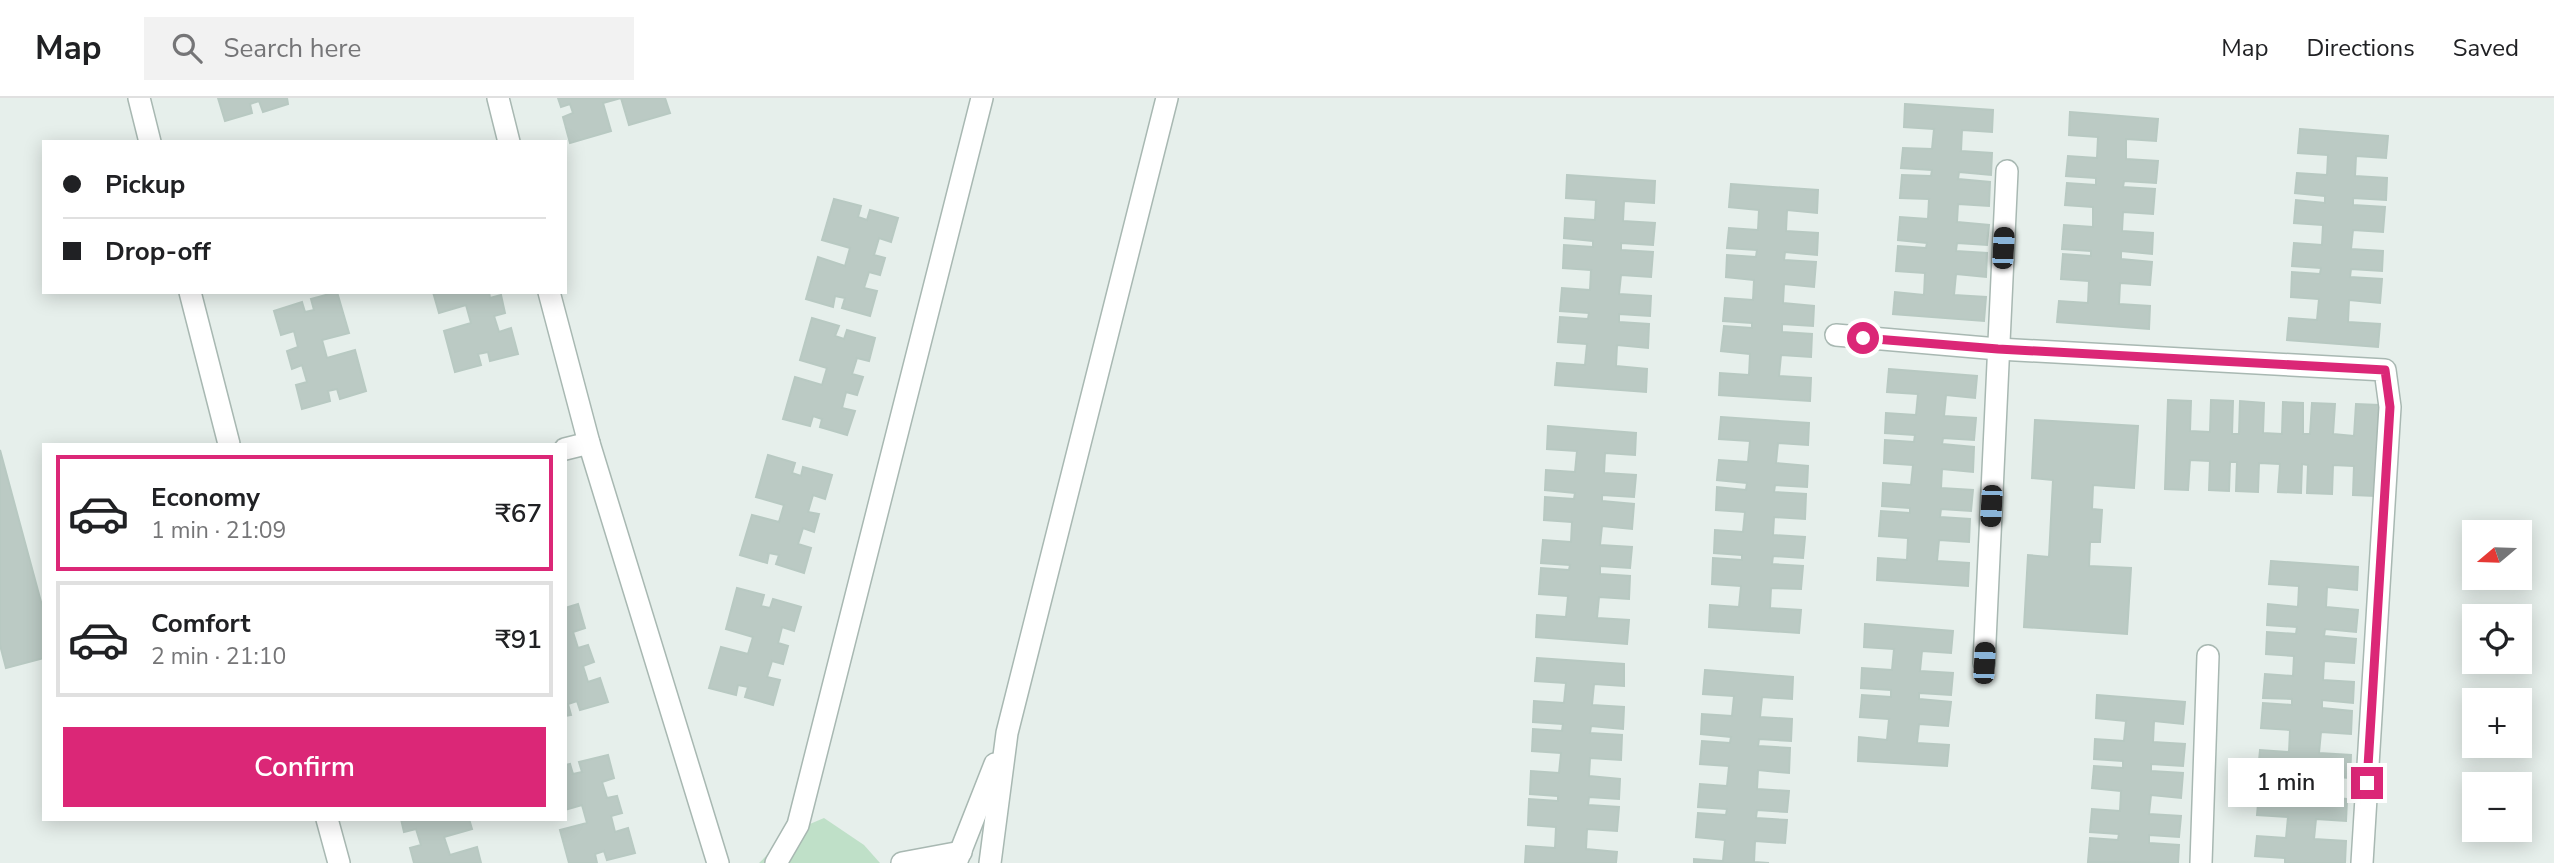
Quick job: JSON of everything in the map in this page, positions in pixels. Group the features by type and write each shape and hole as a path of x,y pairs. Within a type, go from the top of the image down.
{"street":[{"path":"139,98 150,140"},
{"path":"498,98 508,140"},
{"path":"776,863 798,825 982,98"},
{"path":"990,863 1007,733 1167,98"},
{"path":"1984,663 2007,171"},
{"path":"191,294 229,443"},
{"path":"550,294 589,443 718,863"},
{"path":"1836,335 1998,349 2385,370 2390,407 2361,863"},
{"path":"567,448 589,443"},
{"path":"2201,863 2208,656"},
{"path":"902,863 959,857 1007,733"},
{"path":"328,821 339,863"}],"green space":[{"path":"824,818 864,845 880,863 759,863 791,832"}],"building":[{"path":"218,98 287,98 288,104 263,112 259,101 250,104 252,113 225,121"},
{"path":"558,98 621,98 603,103 611,131 570,143 563,117 573,113 570,104 561,107"},
{"path":"621,98 665,98 670,113 629,125"},
{"path":"1905,104 1993,110 1992,132 1962,130 1961,151 1992,153 1991,175 1959,172 1958,179 1990,182 1989,206 1958,204 1957,222 1989,225 1987,245 1957,243 1956,251 1987,253 1986,277 1956,274 1954,295 1986,297 1984,321 1893,314 1895,292 1924,295 1925,273 1896,271 1898,246 1926,248 1927,243 1898,240 1900,217 1928,219 1929,199 1900,198 1902,175 1931,176 1932,170 1901,168 1903,148 1932,149 1934,129 1904,127"},
{"path":"2070,112 2158,119 2156,141 2126,139 2126,159 2158,161 2156,183 2124,181 2123,187 2155,189 2153,214 2123,212 2122,231 2153,233 2152,254 2121,251 2121,259 2152,262 2150,285 2120,283 2119,304 2150,306 2149,329 2057,322 2059,301 2088,303 2089,281 2061,279 2063,254 2091,256 2091,251 2062,249 2064,225 2093,227 2093,207 2065,205 2067,183 2096,185 2096,178 2066,176 2068,156 2097,158 2098,137 2069,135"},
{"path":"2300,129 2388,136 2386,158 2356,156 2355,176 2387,178 2386,200 2353,198 2353,205 2385,207 2383,232 2353,230 2351,249 2383,251 2382,271 2351,269 2350,277 2382,279 2380,303 2349,300 2348,322 2380,324 2378,347 2287,340 2289,318 2317,320 2319,299 2291,297 2292,272 2320,274 2321,268 2292,266 2294,243 2322,245 2323,225 2294,223 2296,200 2325,203 2325,196 2295,193 2297,173 2327,175 2328,155 2298,153"},
{"path":"1567,175 1655,181 1654,203 1624,201 1623,221 1655,223 1653,245 1621,243 1621,250 1653,252 1651,277 1621,275 1619,294 1651,296 1650,316 1619,314 1619,322 1649,324 1648,348 1617,345 1616,366 1647,369 1646,392 1555,385 1557,363 1585,365 1587,344 1558,342 1560,317 1588,319 1589,313 1560,311 1562,288 1590,290 1591,270 1563,268 1564,245 1593,247 1593,241 1564,238 1565,218 1595,220 1596,200 1566,198"},
{"path":"1731,184 1818,190 1817,213 1787,210 1786,231 1818,233 1817,255 1785,252 1784,260 1816,262 1814,287 1784,284 1783,303 1814,306 1813,326 1782,324 1782,332 1812,334 1811,357 1781,355 1779,376 1811,378 1810,401 1719,395 1720,373 1749,375 1750,354 1721,351 1724,326 1752,328 1752,323 1723,321 1725,298 1753,300 1754,280 1726,277 1727,255 1756,257 1757,250 1727,248 1729,228 1758,230 1759,210 1729,207"},
{"path":"834,199 861,206 858,217 867,220 870,210 898,218 891,242 879,238 874,255 885,258 880,275 869,272 864,288 877,291 870,316 842,308 845,298 835,296 833,307 806,299 818,257 845,266 850,248 822,240"},
{"path":"338,294 349,333 322,340 327,358 355,350 366,391 340,399 337,389 328,391 330,401 302,409 296,385 307,382 302,365 292,369 287,351 298,347 294,331 281,335 274,311 302,302 305,312 314,310 311,299"},
{"path":"434,294 489,294 490,298 501,295 505,313 494,316 499,332 511,328 518,354 490,361 488,352 478,354 481,365 455,372 444,331 471,323 466,305 439,313"},
{"path":"812,318 839,326 835,336 844,339 847,330 875,338 869,361 857,358 852,374 863,377 857,395 846,392 842,408 855,411 847,435 820,427 822,419 813,416 810,426 783,419 795,377 822,385 827,368 800,360"},
{"path":"1889,369 1977,376 1975,398 1946,395 1944,416 1976,418 1974,440 1943,438 1942,444 1974,447 1973,472 1942,469 1941,488 1973,490 1971,511 1941,509 1940,517 1970,519 1969,542 1939,540 1937,561 1969,563 1968,586 1877,580 1878,558 1907,560 1908,538 1879,536 1881,511 1910,513 1910,508 1882,506 1883,483 1911,485 1913,465 1884,463 1885,440 1914,442 1915,435 1885,433 1886,413 1916,415 1918,394 1887,392"},
{"path":"2168,400 2191,401 2190,431 2210,432 2211,400 2233,401 2232,434 2239,434 2240,401 2264,403 2263,433 2282,434 2283,402 2303,403 2303,434 2310,434 2312,403 2335,404 2333,434 2354,436 2356,404 2379,405 2375,496 2353,495 2354,466 2333,465 2332,494 2307,493 2308,465 2302,464 2301,493 2278,492 2280,464 2259,463 2258,492 2236,491 2237,462 2230,462 2229,491 2209,490 2210,461 2190,460 2188,490 2165,489"},
{"path":"1721,417 1809,423 1808,445 1778,443 1776,463 1808,466 1807,487 1775,485 1774,492 1806,494 1805,519 1774,517 1773,535 1805,537 1803,558 1773,556 1772,564 1803,566 1801,589 1771,588 1770,608 1801,610 1799,633 1709,627 1710,605 1739,607 1741,586 1712,584 1713,558 1742,560 1742,555 1714,553 1715,530 1743,532 1745,512 1716,510 1717,487 1746,490 1747,483 1717,480 1719,460 1748,462 1750,441 1719,439"},
{"path":"2035,420 2138,426 2134,488 2093,485 2092,509 2102,510 2100,542 2090,542 2089,566 2131,568 2127,634 2024,627 2028,555 2049,557 2053,480 2032,478"},
{"path":"1548,426 1636,433 1635,455 1605,453 1604,473 1636,475 1634,497 1602,495 1602,501 1634,504 1632,529 1602,526 1600,545 1632,547 1630,568 1600,566 1600,574 1630,576 1629,599 1599,597 1597,618 1629,620 1627,644 1536,637 1537,615 1566,617 1568,596 1539,594 1541,568 1569,570 1570,565 1541,563 1543,540 1571,542 1572,522 1544,520 1545,497 1574,499 1575,493 1545,490 1546,470 1575,472 1577,451 1547,449"},
{"path":"0,450 42,606 42,659 6,668 0,645"},
{"path":"768,455 795,463 792,473 801,476 803,467 832,475 825,499 813,495 808,512 819,514 814,532 803,528 798,544 811,548 804,573 776,564 779,555 769,553 767,563 740,555 752,515 779,522 784,505 756,497"},
{"path":"2271,561 2358,567 2357,590 2327,587 2326,607 2358,610 2356,632 2325,629 2324,636 2356,639 2354,663 2324,661 2323,680 2354,682 2353,703 2322,700 2322,708 2352,711 2351,734 2321,732 2319,753 2351,755 2350,778 2258,772 2260,750 2289,752 2290,730 2261,728 2263,703 2292,705 2292,699 2263,698 2265,674 2293,676 2294,656 2266,654 2267,632 2296,634 2297,627 2267,625 2268,604 2298,607 2299,586 2269,584"},
{"path":"737,588 764,595 761,606 770,608 773,599 801,607 794,631 782,627 778,643 788,646 783,664 772,661 767,677 780,680 773,705 745,697 748,687 738,685 736,695 709,688 721,647 748,654 753,637 726,629"},
{"path":"578,604 585,628 573,632 578,648 588,645 594,662 583,666 588,682 600,678 608,702 580,710 577,701 568,704 571,715 567,716 567,607"},
{"path":"1865,624 1953,631 1951,653 1922,651 1920,671 1953,673 1951,695 1919,693 1919,699 1951,702 1948,726 1919,724 1917,743 1949,745 1947,766 1858,761 1859,737 1887,740 1889,719 1860,717 1862,695 1891,697 1891,690 1861,688 1862,668 1892,670 1894,649 1864,647"},
{"path":"1537,658 1624,664 1624,686 1594,684 1592,705 1624,707 1623,729 1591,726 1590,733 1622,735 1621,760 1590,758 1589,776 1620,779 1619,799 1589,797 1588,805 1619,807 1617,831 1587,829 1586,849 1617,852 1616,863 1525,863 1526,846 1555,848 1556,827 1528,825 1529,799 1558,801 1558,796 1530,794 1531,771 1559,773 1561,753 1532,751 1533,729 1562,731 1563,724 1533,722 1534,701 1564,703 1566,683 1535,681"},
{"path":"1705,670 1793,677 1792,699 1762,697 1760,717 1792,719 1791,741 1759,739 1758,746 1790,748 1789,773 1758,770 1757,789 1789,791 1787,812 1757,810 1756,818 1787,820 1785,843 1755,841 1754,862 1769,863 1694,863 1694,859 1723,861 1725,840 1696,837 1698,813 1726,815 1727,809 1698,807 1700,784 1727,786 1729,766 1700,764 1702,741 1730,743 1731,737 1701,734 1702,714 1732,716 1734,696 1703,694"},
{"path":"2097,695 2185,702 2183,724 2154,721 2153,742 2185,744 2183,766 2151,764 2151,771 2183,773 2181,798 2151,795 2149,814 2181,816 2179,837 2149,835 2149,843 2179,845 2178,863 2088,862 2090,838 2118,840 2119,834 2090,832 2092,809 2120,811 2121,791 2092,788 2094,766 2123,768 2123,761 2094,759 2095,739 2124,741 2126,721 2096,718"},
{"path":"608,755 614,778 602,782 607,798 617,796 622,813 611,816 615,832 628,828 635,853 607,860 604,851 595,854 597,863 569,863 560,830 587,823 582,805 567,809 567,765 570,764 573,774 582,772 579,762"},
{"path":"2259,793 2347,799 2346,821 2316,819 2314,839 2346,841 2345,863 2285,863 2285,858 2255,856 2257,836 2286,838 2288,817 2257,815"},
{"path":"401,821 470,821 472,829 444,837 450,855 477,847 481,863 414,863 410,848 421,845 416,829 404,832"}],"route":[{"path":"1863,338 1998,349 2385,370 2390,407 2367,783"}]}
